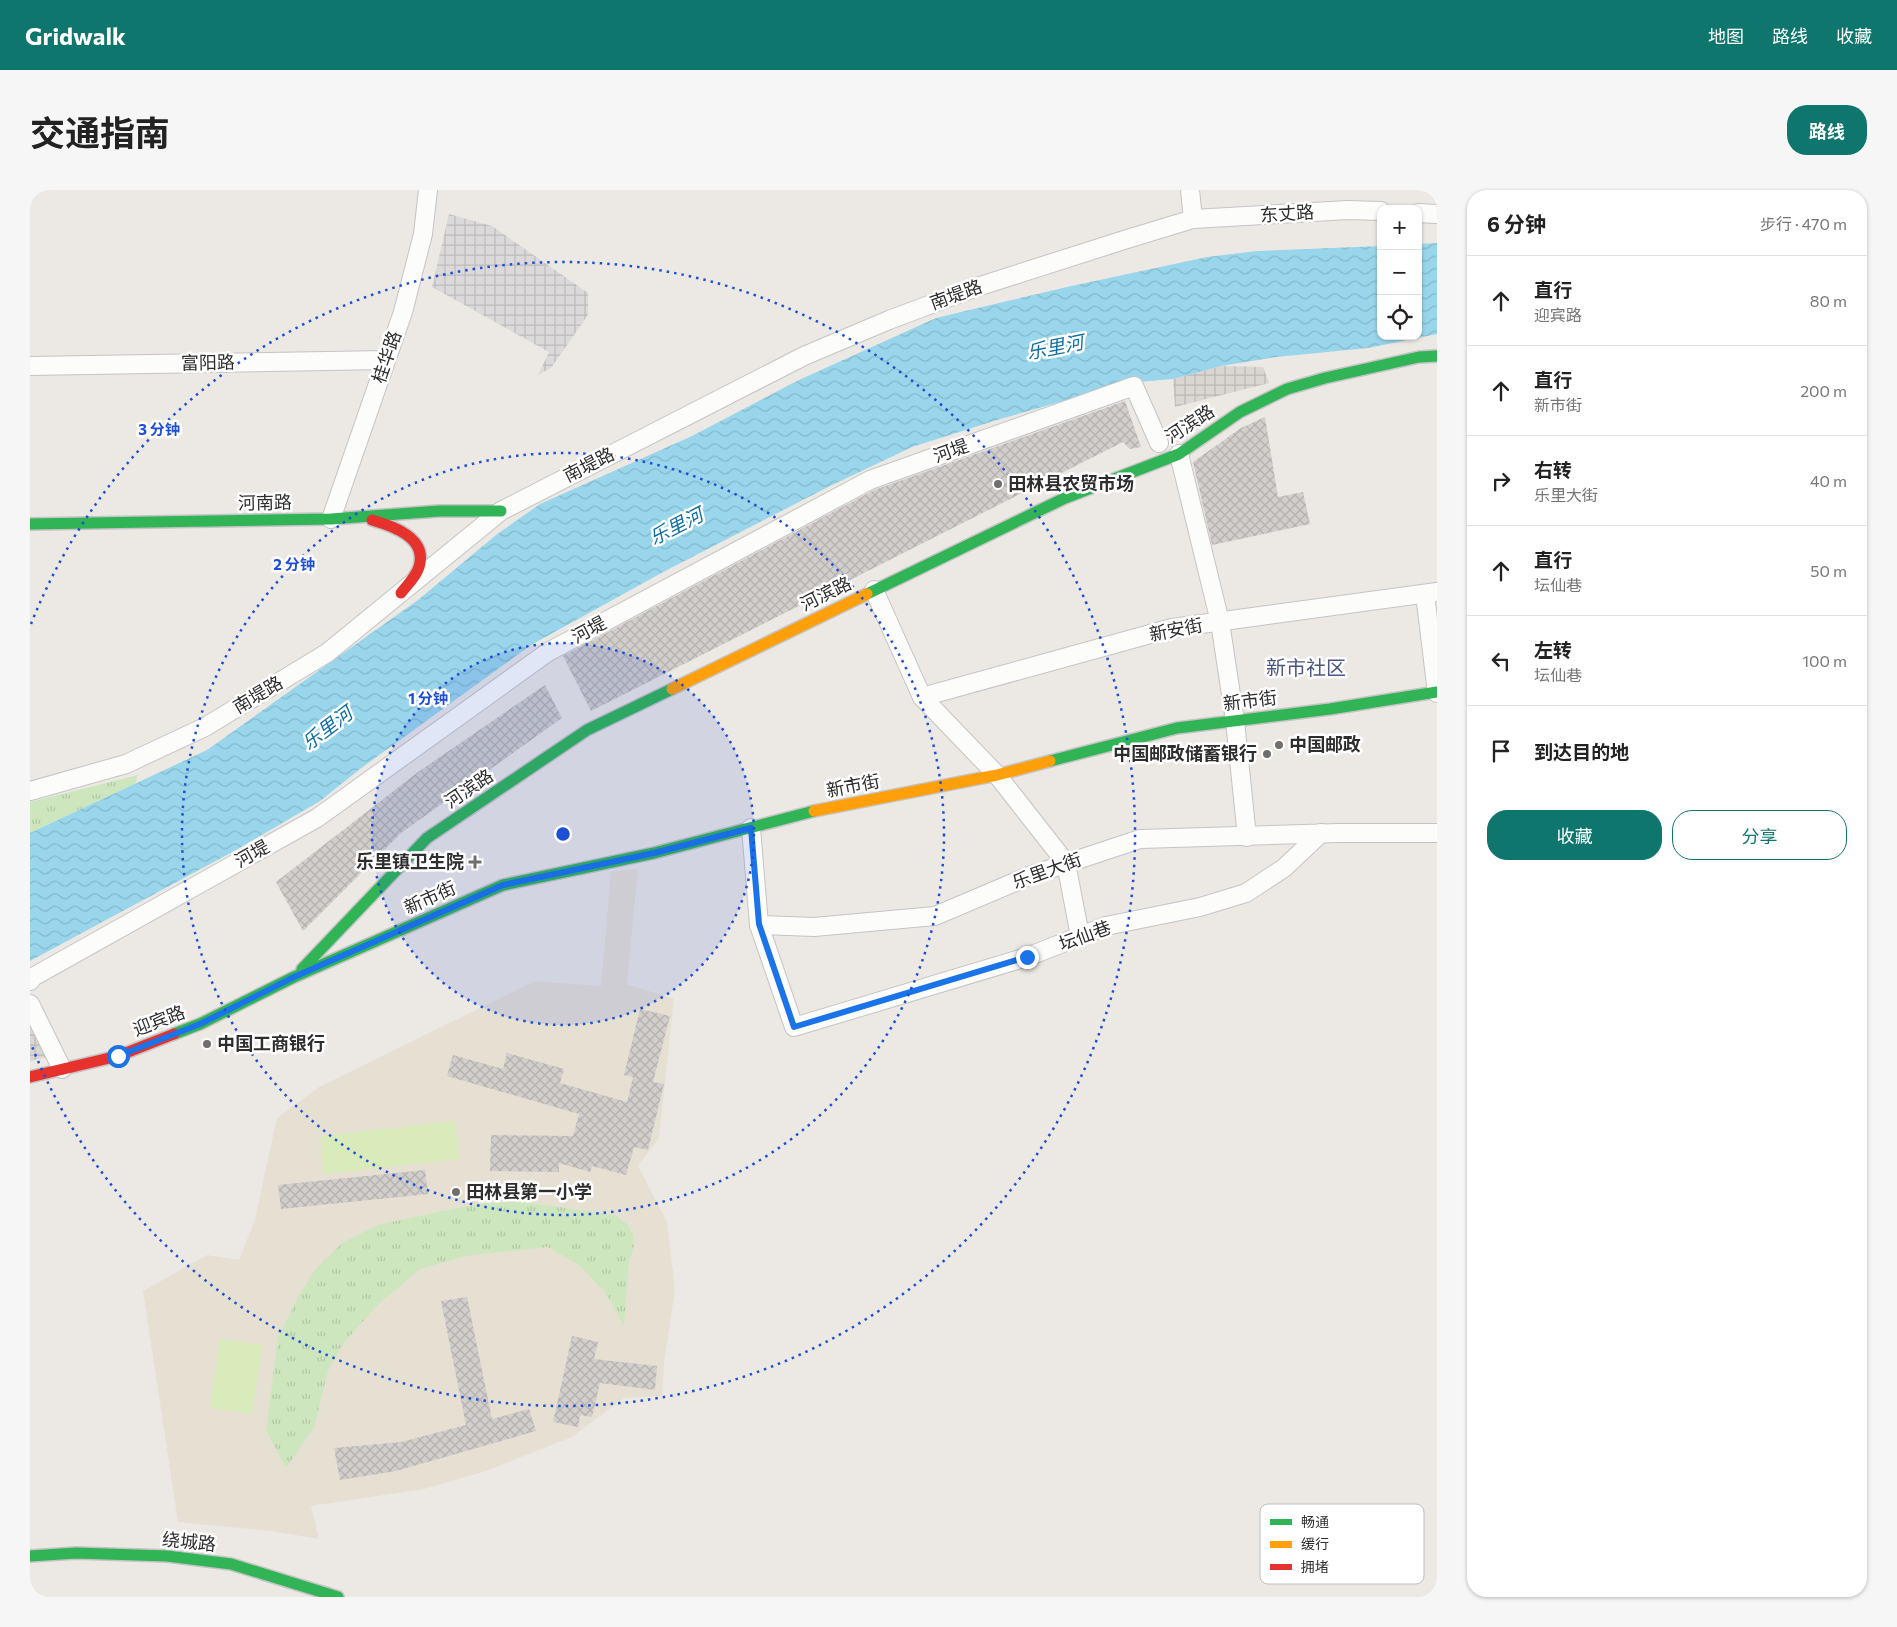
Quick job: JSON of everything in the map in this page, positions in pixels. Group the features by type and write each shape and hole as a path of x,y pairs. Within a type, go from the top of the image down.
{"main road":[{"name":"河滨路","path":"294,977 427,838 588,730 1065,498 1179,454 1240,412 1287,390 1325,378 1420,357 1437,356"},
{"name":"河南路","path":"30,524 331,519 439,511 501,511"},
{"path":"360,517 394,526 409,536 420,552 419,567 401,592"},
{"name":"新市街","path":"294,977 503,885 654,853 814,811 997,775 1177,728 1437,692"},
{"path":"340,929 332,948 333,952 340,954 351,952"},
{"name":"迎宾路","path":"30,1077 118,1056 200,1024 294,977"},
{"name":"绕城路","path":"30,1556 76,1553 167,1556 231,1564 338,1597"}],"street":[{"name":"桂华路","path":"331,519 403,312 423,234 428,190"},
{"path":"1190,190 1193,219"},
{"name":"东丈路","path":"1193,219 1348,210 1377,211"},
{"path":"1422,213 1437,214"},
{"name":"南堤路","path":"30,791 126,764 206,727 327,653 501,511 804,356 889,320 977,287 1193,219"},
{"name":"富阳路","path":"30,366 386,360"},
{"name":"河堤","path":"30,981 33,977 317,818 548,652 870,480 1134,386 1159,443"},
{"path":"1179,454 1220,622 1235,721 1247,837"},
{"path":"874,590 922,697 997,775 1066,863 1080,936"},
{"path":"1431,593 1437,692"},
{"name":"新安街","path":"922,697 1172,628 1431,593"},
{"path":"751,828 759,924"},
{"name":"乐里大街","path":"759,924 814,926 935,916 1028,876 1140,839 1247,837 1321,833 1437,834"},
{"name":"坛仙巷","path":"759,924 794,1027 1027,957 1106,926 1200,907 1246,893 1284,868 1321,833"},
{"path":"30,1004 62,1069"}],"shaded area":[{"path":"449,214 492,226 588,293 588,315 551,368 538,375 549,352 432,287"},
{"path":"1221,366 1263,367 1269,383 1175,407 1173,379"},
{"name":"田林县第一小学","path":"638,869 627,984 674,999 659,1138 638,1166 667,1222 675,1290 664,1363 662,1396 624,1398 572,1437 486,1471 424,1489 311,1506 319,1539 271,1531 178,1522 143,1291 207,1255 239,1260 255,1219 277,1118 319,1087 535,981 601,986 611,871"},
{"path":"30,1014 55,1055 30,1061"}],"green space":[{"path":"138,775 135,784 30,833 30,802"},
{"path":"455,1121 459,1159 324,1174 320,1136"},
{"path":"517,1201 615,1215 627,1224 633,1235 634,1245 629,1265 624,1326 605,1292 579,1265 548,1247 467,1256 420,1269 379,1304 345,1341 328,1371 314,1428 286,1468 266,1430 278,1337 299,1295 314,1271 342,1243 377,1225 477,1204"},
{"path":"220,1339 262,1345 252,1414 210,1408"}],"water":[{"path":"1437,243 1437,334 1422,337 1422,250 1422,244"},
{"name":"乐里河","path":"1377,246 1377,340 1407,340 1368,348 1276,357 1221,366 1173,379 1126,383 997,420 912,447 828,487 665,571 531,645 360,769 320,801 236,850 30,961 30,833 207,750 418,600 496,535 540,504 692,436 799,380 936,318 1207,257 1257,251"}],"building":[{"path":"1125,401 1141,447 1130,449 1123,442 591,711 563,656 874,490"},
{"path":"1265,417 1278,497 1303,492 1310,524 1212,545 1193,462 1241,428"},
{"path":"545,685 562,718 401,833 303,931 276,882 418,772"},
{"path":"640,1009 670,1016 653,1082 664,1084 648,1150 634,1147 626,1175 592,1166 590,1172 559,1163 559,1172 490,1171 491,1135 573,1136 579,1114 447,1076 453,1055 503,1069 507,1053 564,1069 560,1083 627,1102 633,1077 624,1075"},
{"path":"425,1170 428,1194 281,1209 278,1185"},
{"path":"467,1297 492,1419 529,1409 536,1431 396,1471 340,1480 334,1448 401,1442 466,1425 441,1301"},
{"path":"572,1336 598,1342 594,1359 657,1366 655,1390 600,1383 592,1417 580,1415 578,1427 553,1422"}],"traffic: fast":[{"path":"867,594 1065,498 1179,454 1240,412 1287,389 1325,378 1419,357 1437,356"},
{"path":"30,524 331,519 439,511 501,511"},
{"path":"302,969 427,838 587,730 672,689"},
{"path":"1050,761 1177,728 1330,709 1437,692"},
{"path":"174,1034 200,1024 294,977 503,885 654,853 814,811"},
{"path":"30,1556 76,1553 167,1556 231,1564 338,1597"}],"traffic: slow":[{"path":"672,689 867,594"},
{"path":"814,811 997,775 1050,761"}],"traffic: jam":[{"path":"372,520 407,535 418,548 420,557 418,571 401,593"},
{"path":"30,1077 118,1056 174,1034"}],"place":[{"name":"田林县农贸市场","path":"998,484"},
{"name":"中国邮政","path":"1279,745"},
{"name":"中国邮政储蓄银行","path":"1267,754"},
{"name":"乐里镇卫生院","path":"475,862"},
{"name":"中国工商银行","path":"207,1044"},
{"name":"田林县第一小学","path":"456,1192"}],"district":[{"name":"新市社区","path":"1306,668"}],"route":[{"path":"118,1056 200,1024 294,977 503,885 654,853 751,828 759,924 794,1027 1027,957"}]}
